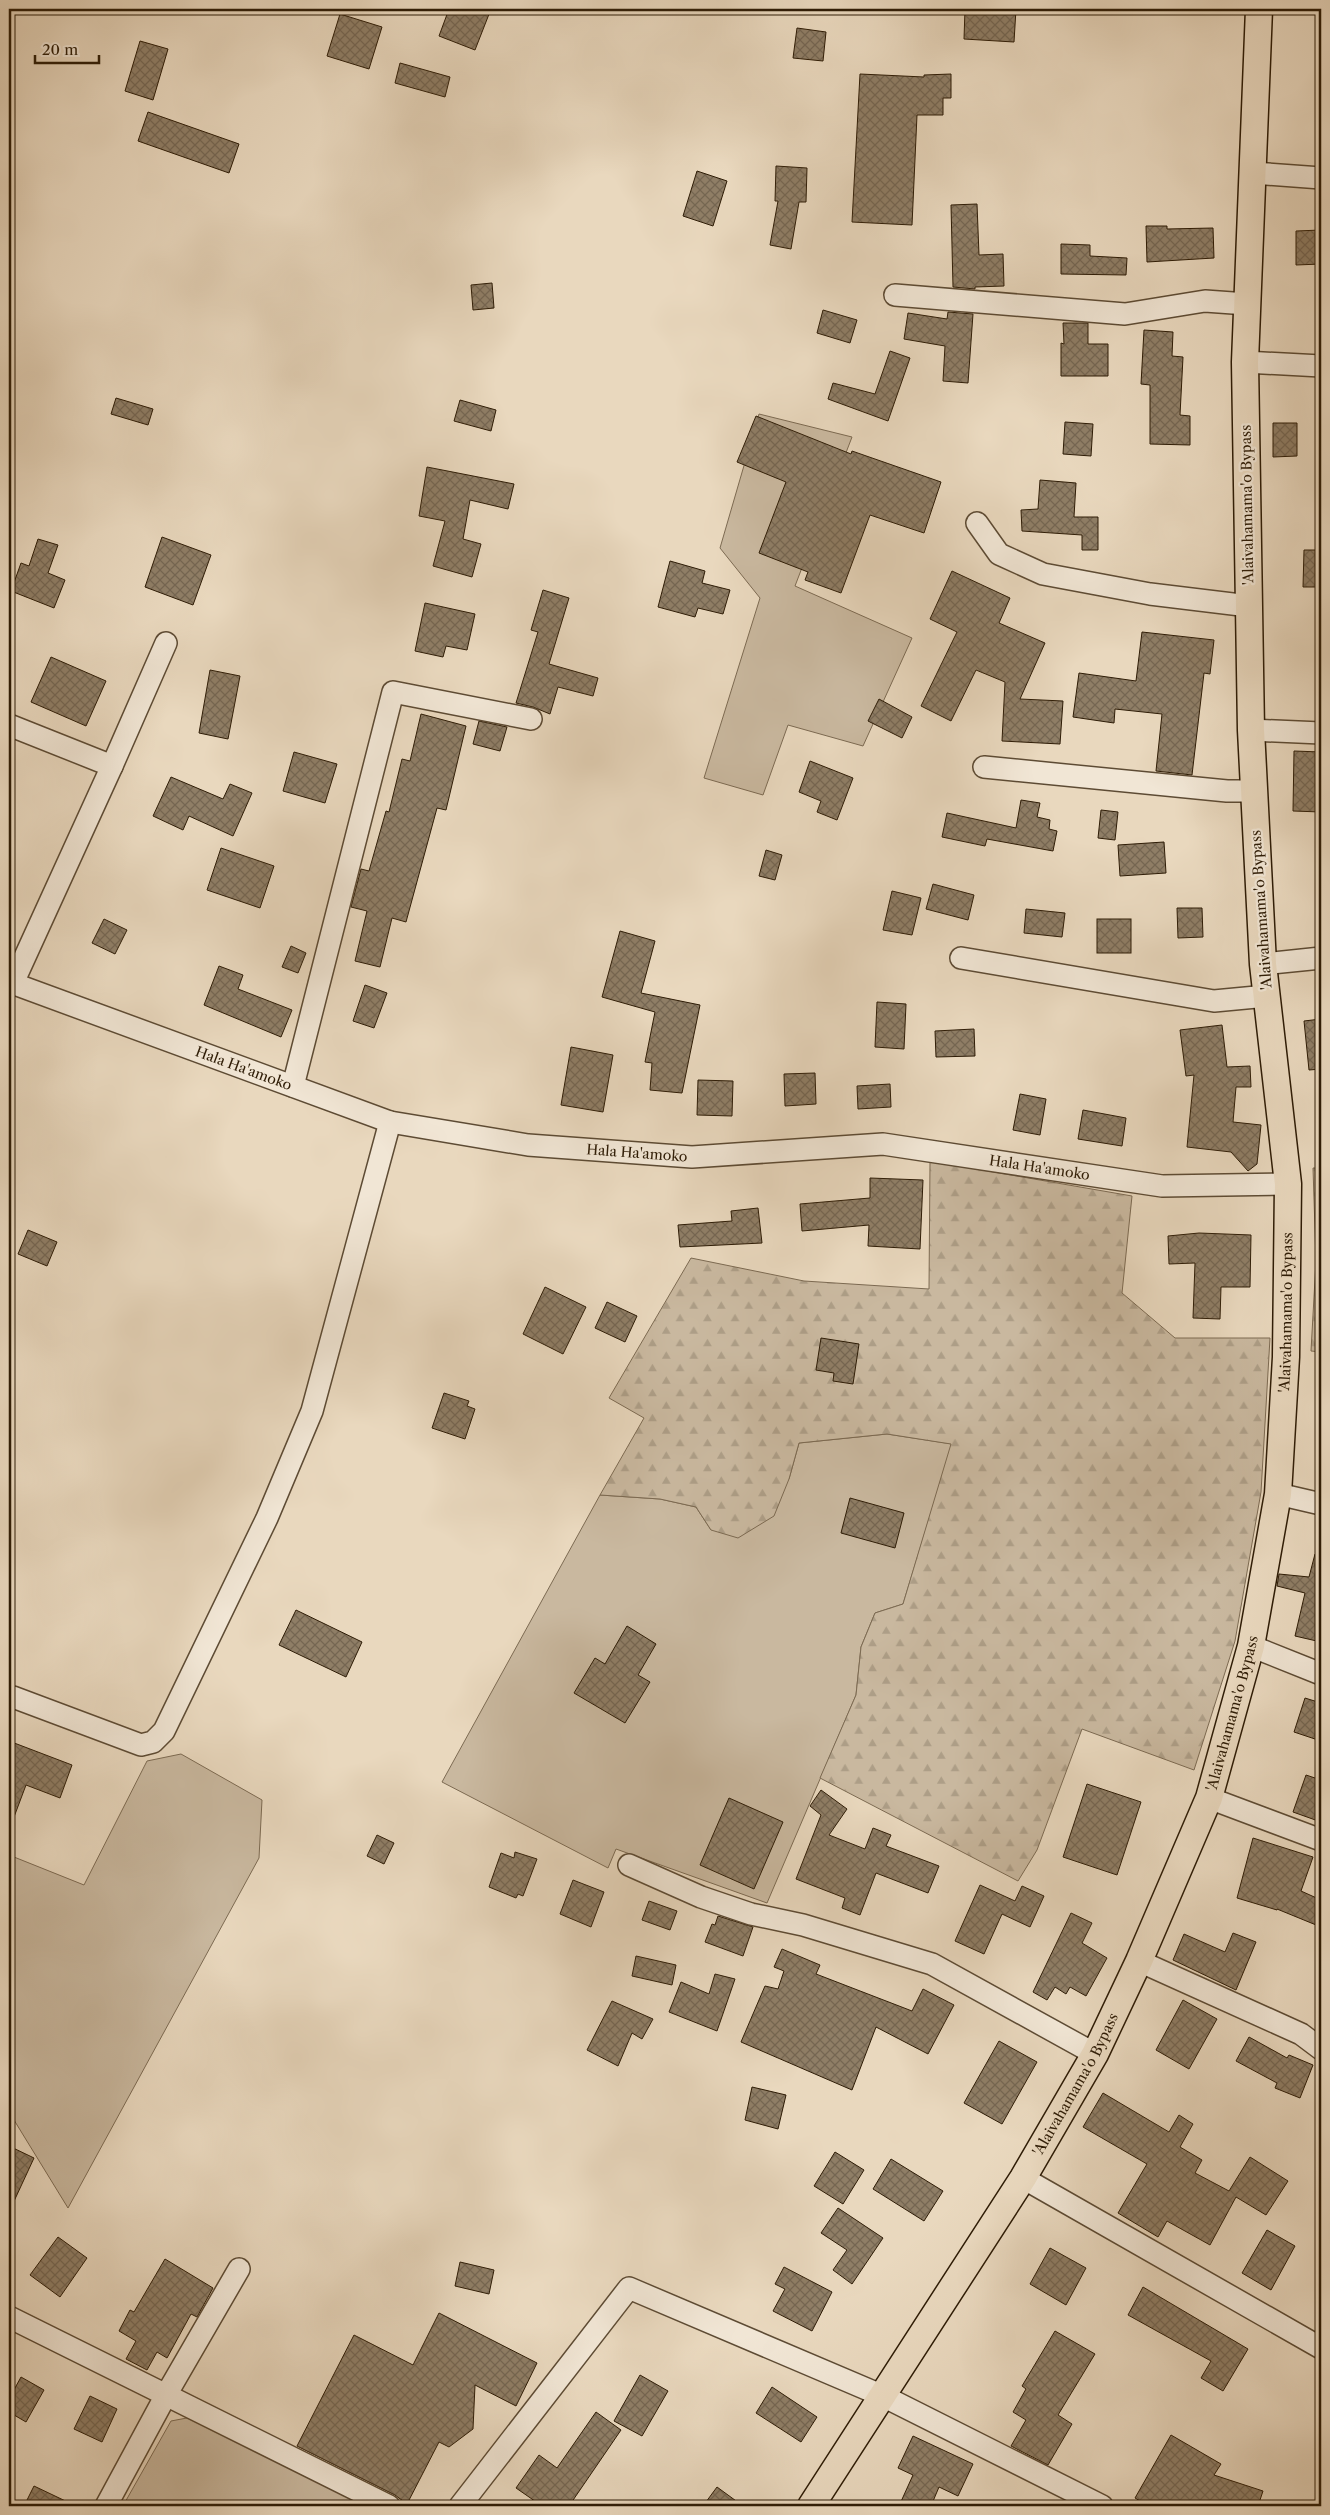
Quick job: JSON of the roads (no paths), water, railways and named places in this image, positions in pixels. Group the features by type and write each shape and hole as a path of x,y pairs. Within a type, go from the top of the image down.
{"main road":[{"name":"'Alaivahamama'o Bypass","path":"812,2506 1023,2178 1095,2054 1139,1961 1208,1798 1251,1646 1278,1494 1286,1357 1288,1184 1263,964 1251,730 1245,362 1259,9"}],"street":[{"path":"1253,173 1321,178"},
{"path":"896,295 1125,314 1206,301 1247,304"},
{"path":"1245,362 1321,366"},
{"path":"977,523 999,554 1043,574 1150,594 1249,606"},
{"path":"11,982 112,766 166,643"},
{"path":"293,1086 394,692 531,719"},
{"path":"9,725 112,766"},
{"path":"1251,730 1321,733"},
{"path":"984,767 1227,791 1253,791"},
{"path":"961,958 1214,1000 1267,996"},
{"path":"1263,964 1321,958"},
{"name":"Hala Ha'amoko","path":"11,982 390,1122 528,1146 692,1157 883,1144 1162,1186 1288,1184"},
{"path":"9,1697 141,1745 152,1742 164,1732 267,1518 312,1411 390,1122"},
{"path":"1278,1494 1321,1504"},
{"path":"1251,1646 1321,1674"},
{"path":"1208,1798 1321,1840"},
{"path":"628,1866 701,1897 751,1914 803,1926 932,1964 1095,2054"},
{"path":"1139,1961 1301,2034 1321,2049"},
{"path":"1023,2178 1321,2348"},
{"path":"106,2506 166,2395 238,2269"},
{"path":"460,2506 629,2288 883,2396 1102,2506"},
{"path":"9,2318 388,2506"}]}
